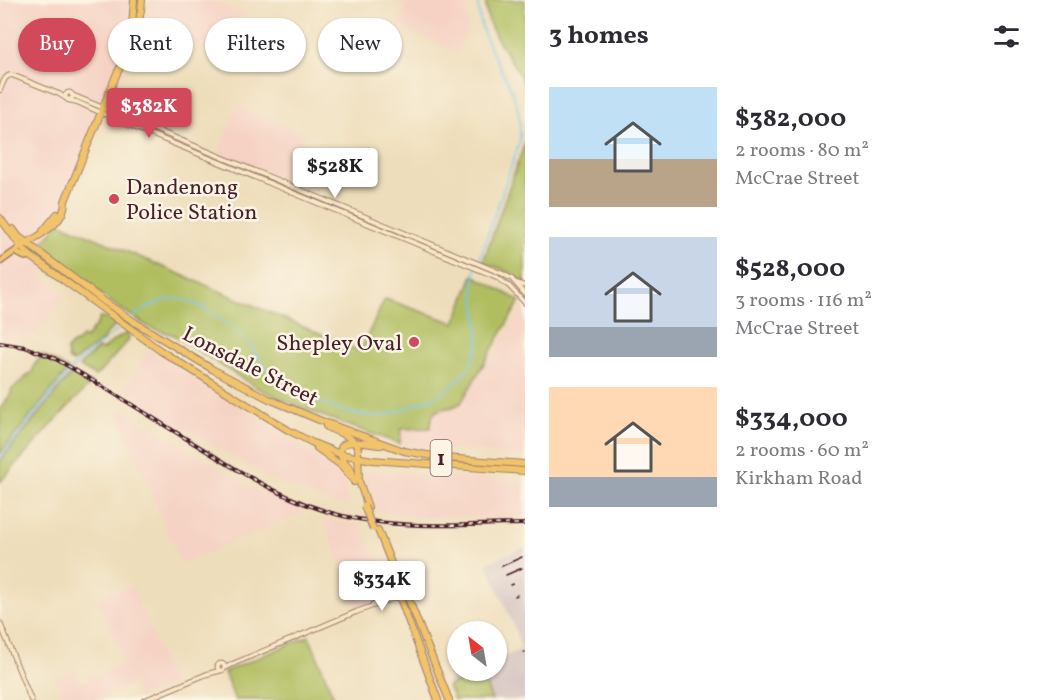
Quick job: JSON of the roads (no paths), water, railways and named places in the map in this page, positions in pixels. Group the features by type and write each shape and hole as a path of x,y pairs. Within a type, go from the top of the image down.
{"highway":[{"path":"134,0 136,11"},
{"path":"21,247 56,224 117,73 136,11 142,0"},
{"name":"Lonsdale Street","path":"0,212 17,235 21,247"},
{"name":"Lonsdale Street","path":"0,218 21,247 31,256 121,318 136,323 212,369 269,399 384,445 413,454 525,471"},
{"path":"35,250 41,233"},
{"name":"Lonsdale Street","path":"21,247 35,250 137,333 169,356 313,443 340,453 372,460 499,466 525,464"},
{"path":"137,333 145,328"},
{"path":"232,395 239,384"},
{"path":"324,422 327,427 355,442 358,447 356,479"},
{"path":"384,445 374,446 349,442 344,445 340,453 360,487 375,530 393,567 438,700"},
{"path":"313,443 317,449 356,479"},
{"path":"356,479 363,466 372,460"},
{"path":"401,594 449,700"},
{"path":"424,662 432,659"}],"main road":[{"path":"0,90 8,75 92,109 103,107 512,279 524,290"},
{"path":"59,94 70,94 103,107 470,263"},
{"path":"67,99 71,99 70,94"},
{"path":"92,109 97,122"},
{"path":"0,262 21,247"},
{"path":"485,269 511,288 525,303"},
{"path":"511,288 524,290"},
{"path":"145,700 218,669 220,664 224,667 235,663 401,594"},
{"path":"0,623 31,700"}],"waterway":[{"path":"132,318 156,303 167,300 177,299 197,305 209,311 239,334 269,371 283,384 310,398 360,415 391,413 426,401 453,385 467,370 476,352 478,325 474,275 520,141 520,120 516,102 485,37 478,0"},
{"path":"0,458 76,364 121,327"}],"tram line":[{"path":"502,566 522,557"},
{"path":"506,575 522,568"}],"railway":[{"path":"0,343 25,347 52,357 240,472 307,505 343,516 388,523 411,525 525,524"}],"place":[{"name":"Dandenong Police Station","path":"114,199"},
{"name":"Shepley Oval","path":"414,342"}]}
